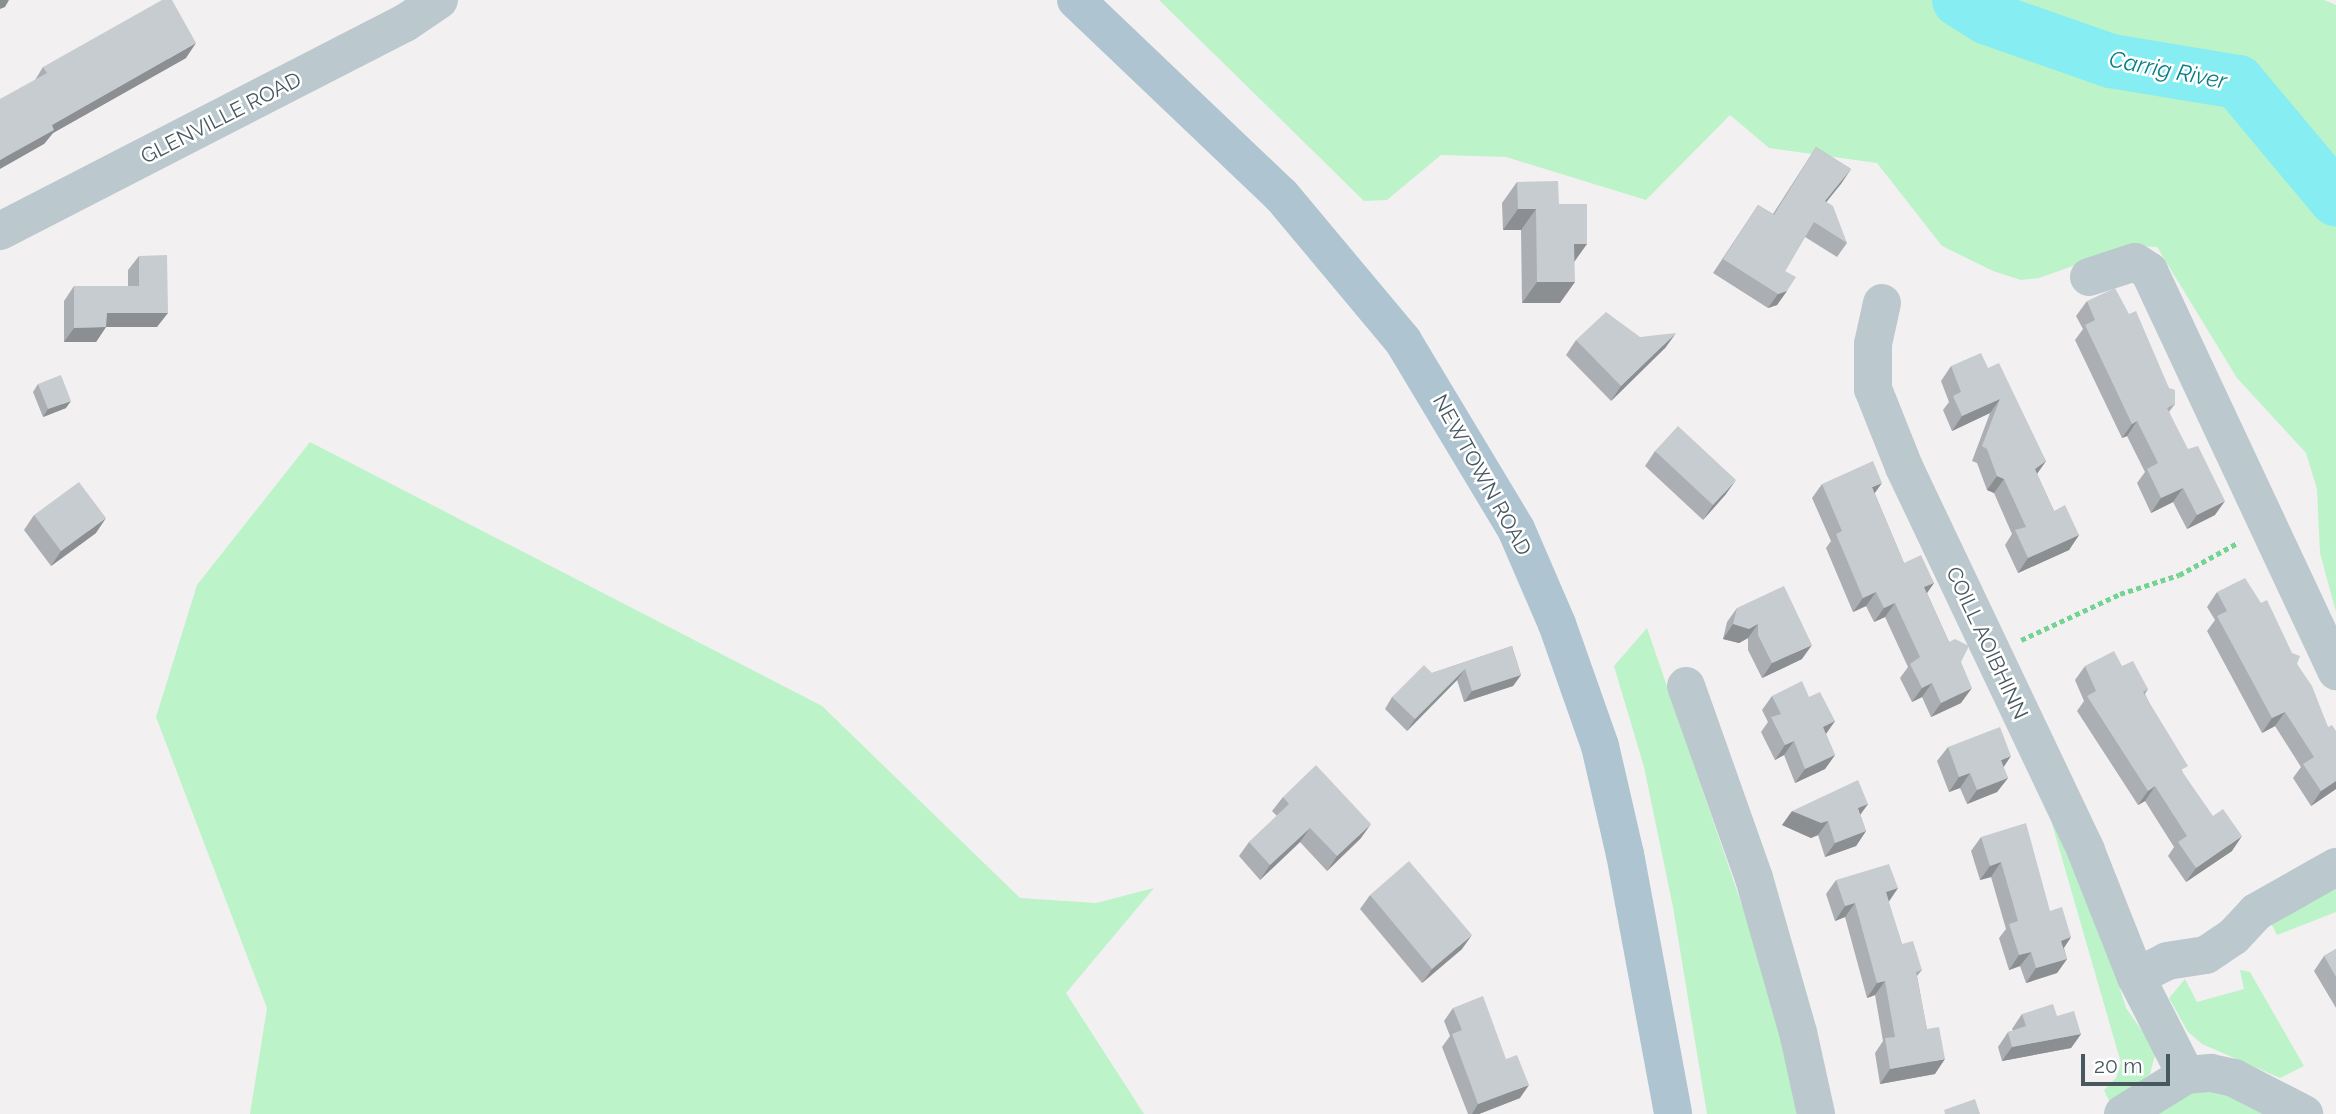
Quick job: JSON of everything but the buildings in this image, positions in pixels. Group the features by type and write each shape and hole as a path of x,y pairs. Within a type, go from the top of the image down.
{"main road":[{"name":"NEWTOWN ROAD","path":"1076,0 1281,195 1394,331 1466,439 1516,529 1557,624 1600,746 1625,854 1673,1114"}],"street":[{"name":"GLENVILLE ROAD","path":"0,231 405,23 439,0"},
{"path":"2089,276 2135,262 2149,271 2336,671"},
{"name":"COILL AOIBHINN","path":"1882,303 1873,344 1873,388 1992,654 2086,851 2136,977 2186,1075"},
{"path":"1686,686 1754,878 1798,1032 1816,1114"},
{"path":"2136,977 2167,961 2206,955 2233,937 2256,912 2336,867"},
{"path":"2123,1114 2186,1075 2211,1073 2234,1078 2304,1114"}],"path":[{"path":"1992,654 2120,594 2179,575 2268,528"}],"green space":[{"path":"1159,0 2324,0 2336,5 2336,612 2320,553 2317,489 2306,453 2237,378 2157,247 2129,246 2039,278 2021,280 1993,271 1942,246 1877,163 1769,148 1730,115 1646,200 1506,157 1441,155 1387,200 1364,201"},
{"path":"310,442 822,706 1020,898 1096,903 1154,888 1066,993 1144,1114 250,1114 267,1008 156,717 197,585"},
{"path":"1647,628 1773,996 1802,1114 1707,1114 1673,907 1644,767 1614,666"},
{"path":"2046,803 2100,924 2126,1008 2156,1051 2150,1074 2111,1105 2104,1090 2116,1078 2121,1063"},
{"path":"2336,880 2336,912 2277,935 2271,923"},
{"path":"2240,970 2250,972 2304,1066 2280,1078 2202,1044 2188,1032 2169,998 2185,979 2197,1002 2244,989"},
{"path":"2211,1089 2276,1114 2146,1114 2171,1099"}],"waterway":[{"name":"Carrig River","path":"1959,0 1988,18 2111,61 2238,82 2336,199"}]}
